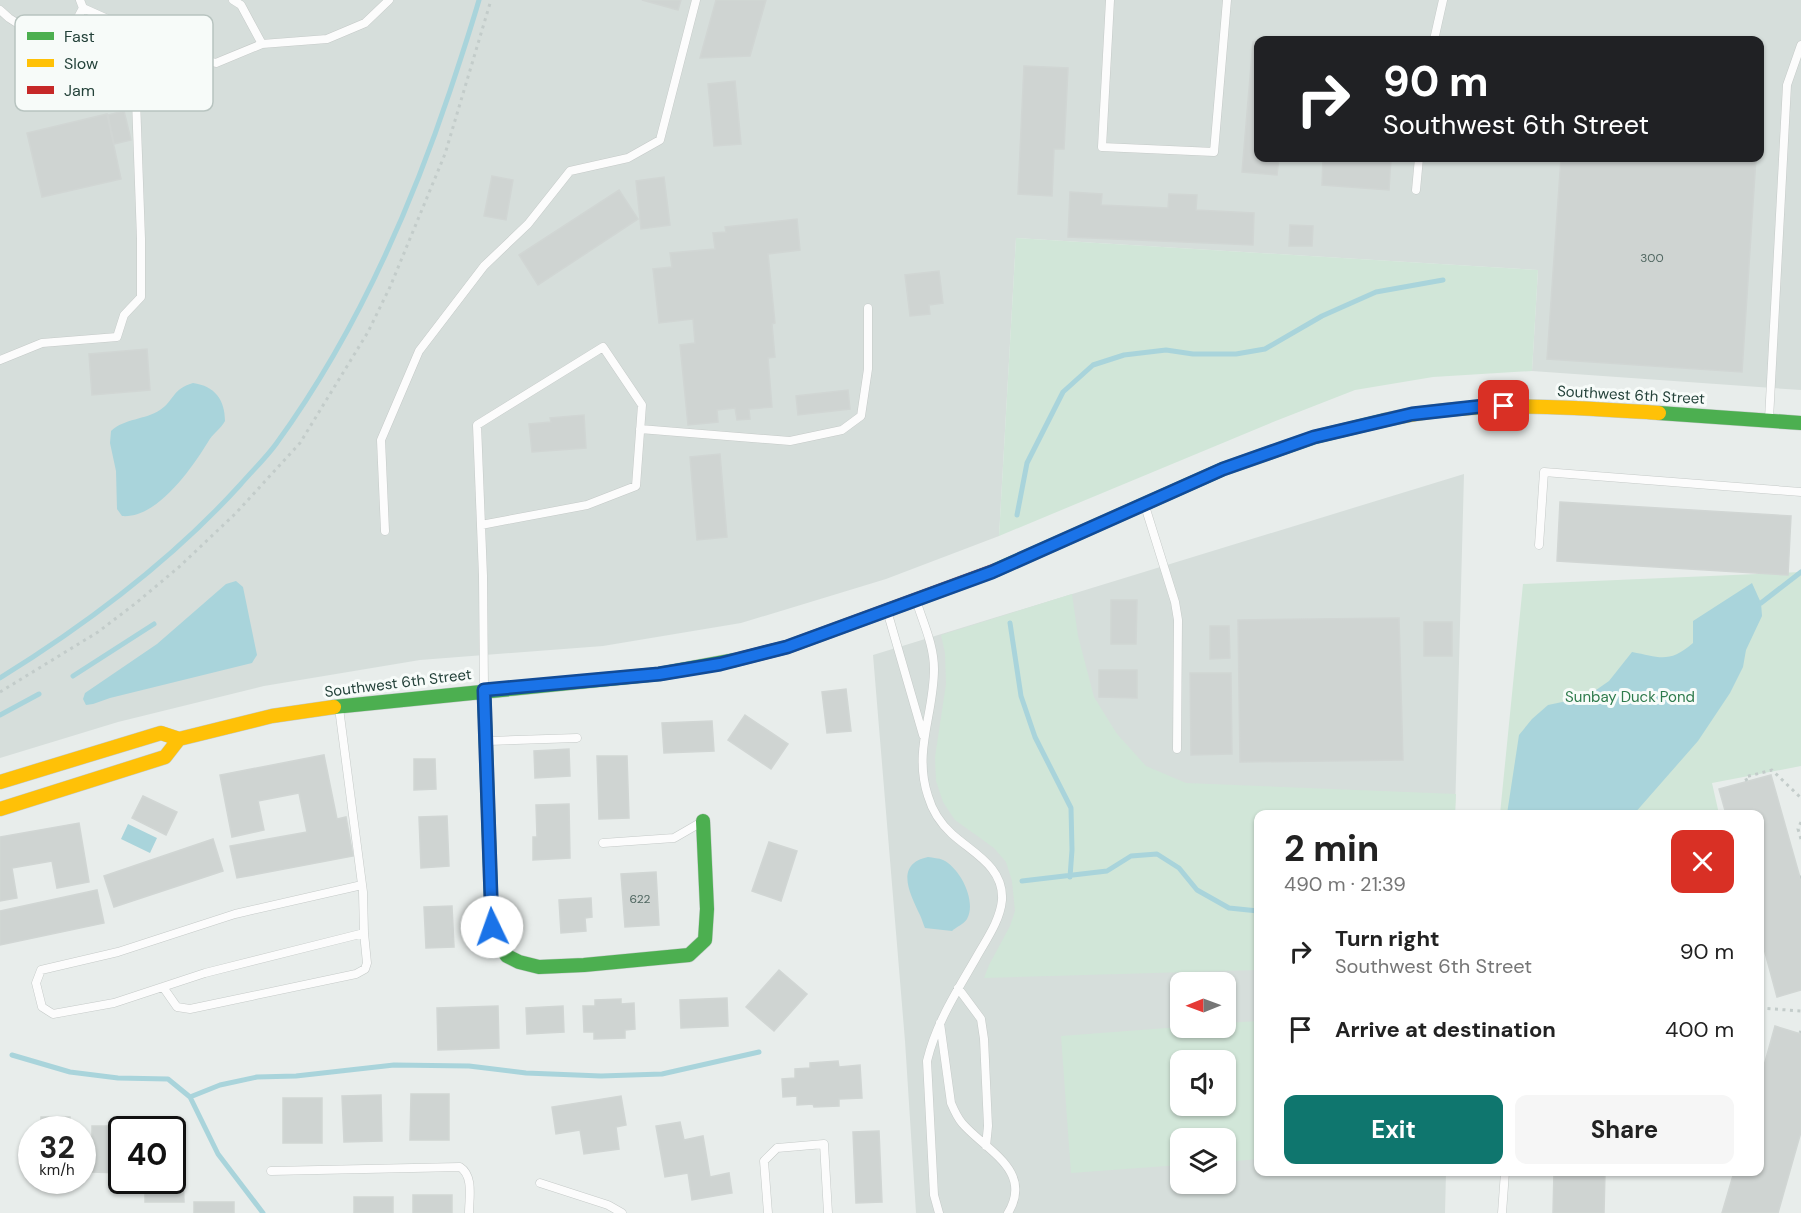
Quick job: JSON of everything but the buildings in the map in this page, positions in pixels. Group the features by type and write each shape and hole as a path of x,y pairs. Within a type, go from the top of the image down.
{"street":[{"name":"Southwest 6th Street","path":"0,782 161,733 178,739 272,716 484,690 659,674 720,664 787,647 992,572 1223,469 1314,437 1412,414 1484,406 1562,407 1801,423"},
{"path":"484,690 492,927 507,956 539,967 689,955 705,940 707,909 703,821"},
{"path":"0,809 165,757 178,739"}],"lane":[{"path":"233,0 241,5 262,44"},
{"path":"213,62 216,63 262,44 327,39 365,23 389,0"},
{"path":"385,531 381,440 419,351 484,266 528,224 570,171 628,158 660,140 696,0"},
{"path":"1110,0 1102,147 1214,152 1227,0"},
{"path":"1435,36 1443,0"},
{"path":"82,4 105,15"},
{"path":"0,10 15,22"},
{"path":"1768,420 1787,85 1801,45"},
{"path":"0,360 42,343 117,337 124,315 141,297 136,111"},
{"path":"1416,190 1419,162"},
{"path":"640,429 790,441 842,430 861,416 868,369 868,308"},
{"path":"481,525 587,505 636,486 642,405 603,347 477,425 484,690"},
{"path":"1539,545 1544,472 1801,492"},
{"path":"1145,504 1175,602 1178,620 1177,749"},
{"path":"916,601 930,642 934,669 929,718 923,736 924,782 934,810 950,833 989,864 1001,887 1000,911 996,923 940,1021 927,1061 933,1195 939,1213"},
{"path":"888,611 923,736"},
{"path":"163,987 177,1007 190,1009 356,974 365,969 367,963 362,885 339,707"},
{"path":"485,742 577,738"},
{"path":"603,843 674,838 703,821"},
{"path":"362,885 235,914 118,952 42,970 36,982 42,1007 53,1014 114,1003 205,973 364,933"},
{"path":"958,988 981,1019 988,1126 986,1146"},
{"path":"940,1021 951,1103 963,1124 1003,1160 1014,1180 1013,1205 1008,1213"},
{"path":"768,1213 764,1161 777,1148 824,1144 828,1213"},
{"path":"271,1171 460,1167 466,1171 469,1179 469,1213"},
{"path":"1502,1213 1505,1176"},
{"path":"540,1183 608,1205 622,1213"}],"path":[{"path":"0,692 98,632 136,603 179,567 236,513 300,443 368,332 390,287 445,154 491,0"},
{"path":"1746,781 1745,777 1772,770 1801,798"},
{"path":"1801,822 1798,829 1801,839"},
{"path":"1764,1008 1801,1011"}],"shaded area":[{"path":"0,0 1801,0 1801,390 1532,371 1538,270 1016,238 999,536 886,579 741,623 603,646 420,660 264,686 118,722 0,758"},
{"path":"1464,474 1455,810 1254,810 1254,1176 1446,1176 1445,1213 916,1213 905,1041 873,655"}],"green space":[{"path":"1016,238 1538,270 1532,371 1433,377 1355,390 999,536"},
{"name":"Sunbay Duck Pond","path":"1801,572 1801,766 1712,783 1718,810 1500,810 1523,584"},
{"path":"1072,594 1078,636 1094,697 1117,734 1146,766 1186,783 1456,794 1455,810 1254,810 1254,970 984,978 1015,911 1012,881 1006,862 994,848 955,820 943,802 936,781 935,757 946,684 945,653 941,635"},
{"path":"1254,1021 1254,1159 1236,1161 1236,1128 1170,1128 1170,1166 1071,1173 1061,1036 1170,1028 1170,1038 1236,1038 1236,1022"}],"water":[{"path":"193,383 207,387 217,395 225,413 225,421 172,490 148,509 135,515 122,516 117,509 116,471 110,443 111,431 122,424 160,410 181,388"},
{"path":"236,581 243,587 257,655 252,663 86,705 83,699 85,693 157,644 226,584"},
{"name":"Sunbay Duck Pond","path":"1752,583 1761,603 1762,616 1746,650 1743,667 1730,693 1698,741 1638,810 1508,810 1519,735 1532,719 1548,705 1586,697 1609,681 1632,652 1664,657 1685,650 1693,643 1693,621"},
{"path":"128,824 157,838 150,853 121,839"},
{"path":"928,857 941,859 949,864 961,877 968,895 970,912 967,919 952,931 925,928 909,889 908,873 911,866"}],"waterway":[{"path":"0,678 96,613 157,565 213,513 276,444 330,361 354,318 397,229 434,138 479,0"},
{"path":"1017,515 1027,463 1063,392 1093,365 1124,355 1166,350 1193,354 1236,354 1265,349 1322,316 1376,292 1443,280"},
{"path":"1761,603 1801,572"},
{"path":"1010,623 1021,696 1035,737 1071,808 1070,877"},
{"path":"73,676 154,624"},
{"path":"0,715 39,694"},
{"path":"1022,881 1107,871 1131,856 1157,854 1179,868 1197,890 1229,908 1254,911"},
{"path":"190,1097 220,1085 257,1077 296,1076 394,1065 469,1066 526,1073 601,1076 662,1074 759,1052"},
{"path":"12,1055 70,1072 118,1078 168,1079 190,1097 218,1154 263,1213"}],"traffic: fast":[{"path":"1659,413 1801,423"},
{"path":"996,570 1223,469 1315,437 1385,420"},
{"path":"334,707 659,674 735,660"},
{"path":"484,690 492,927 507,956 539,967 689,955 705,940 707,909 703,821"}],"traffic: slow":[{"path":"1385,420 1453,409 1521,406 1659,413"},
{"path":"0,782 161,733 179,739 272,716 334,707"},
{"path":"0,809 165,757 179,739"}],"traffic: jam":[{"path":"735,660 787,647 996,570"}],"route":[{"path":"492,927 484,690 659,674 720,664 787,647 992,572 1223,469 1314,437 1412,414 1504,406"}]}
